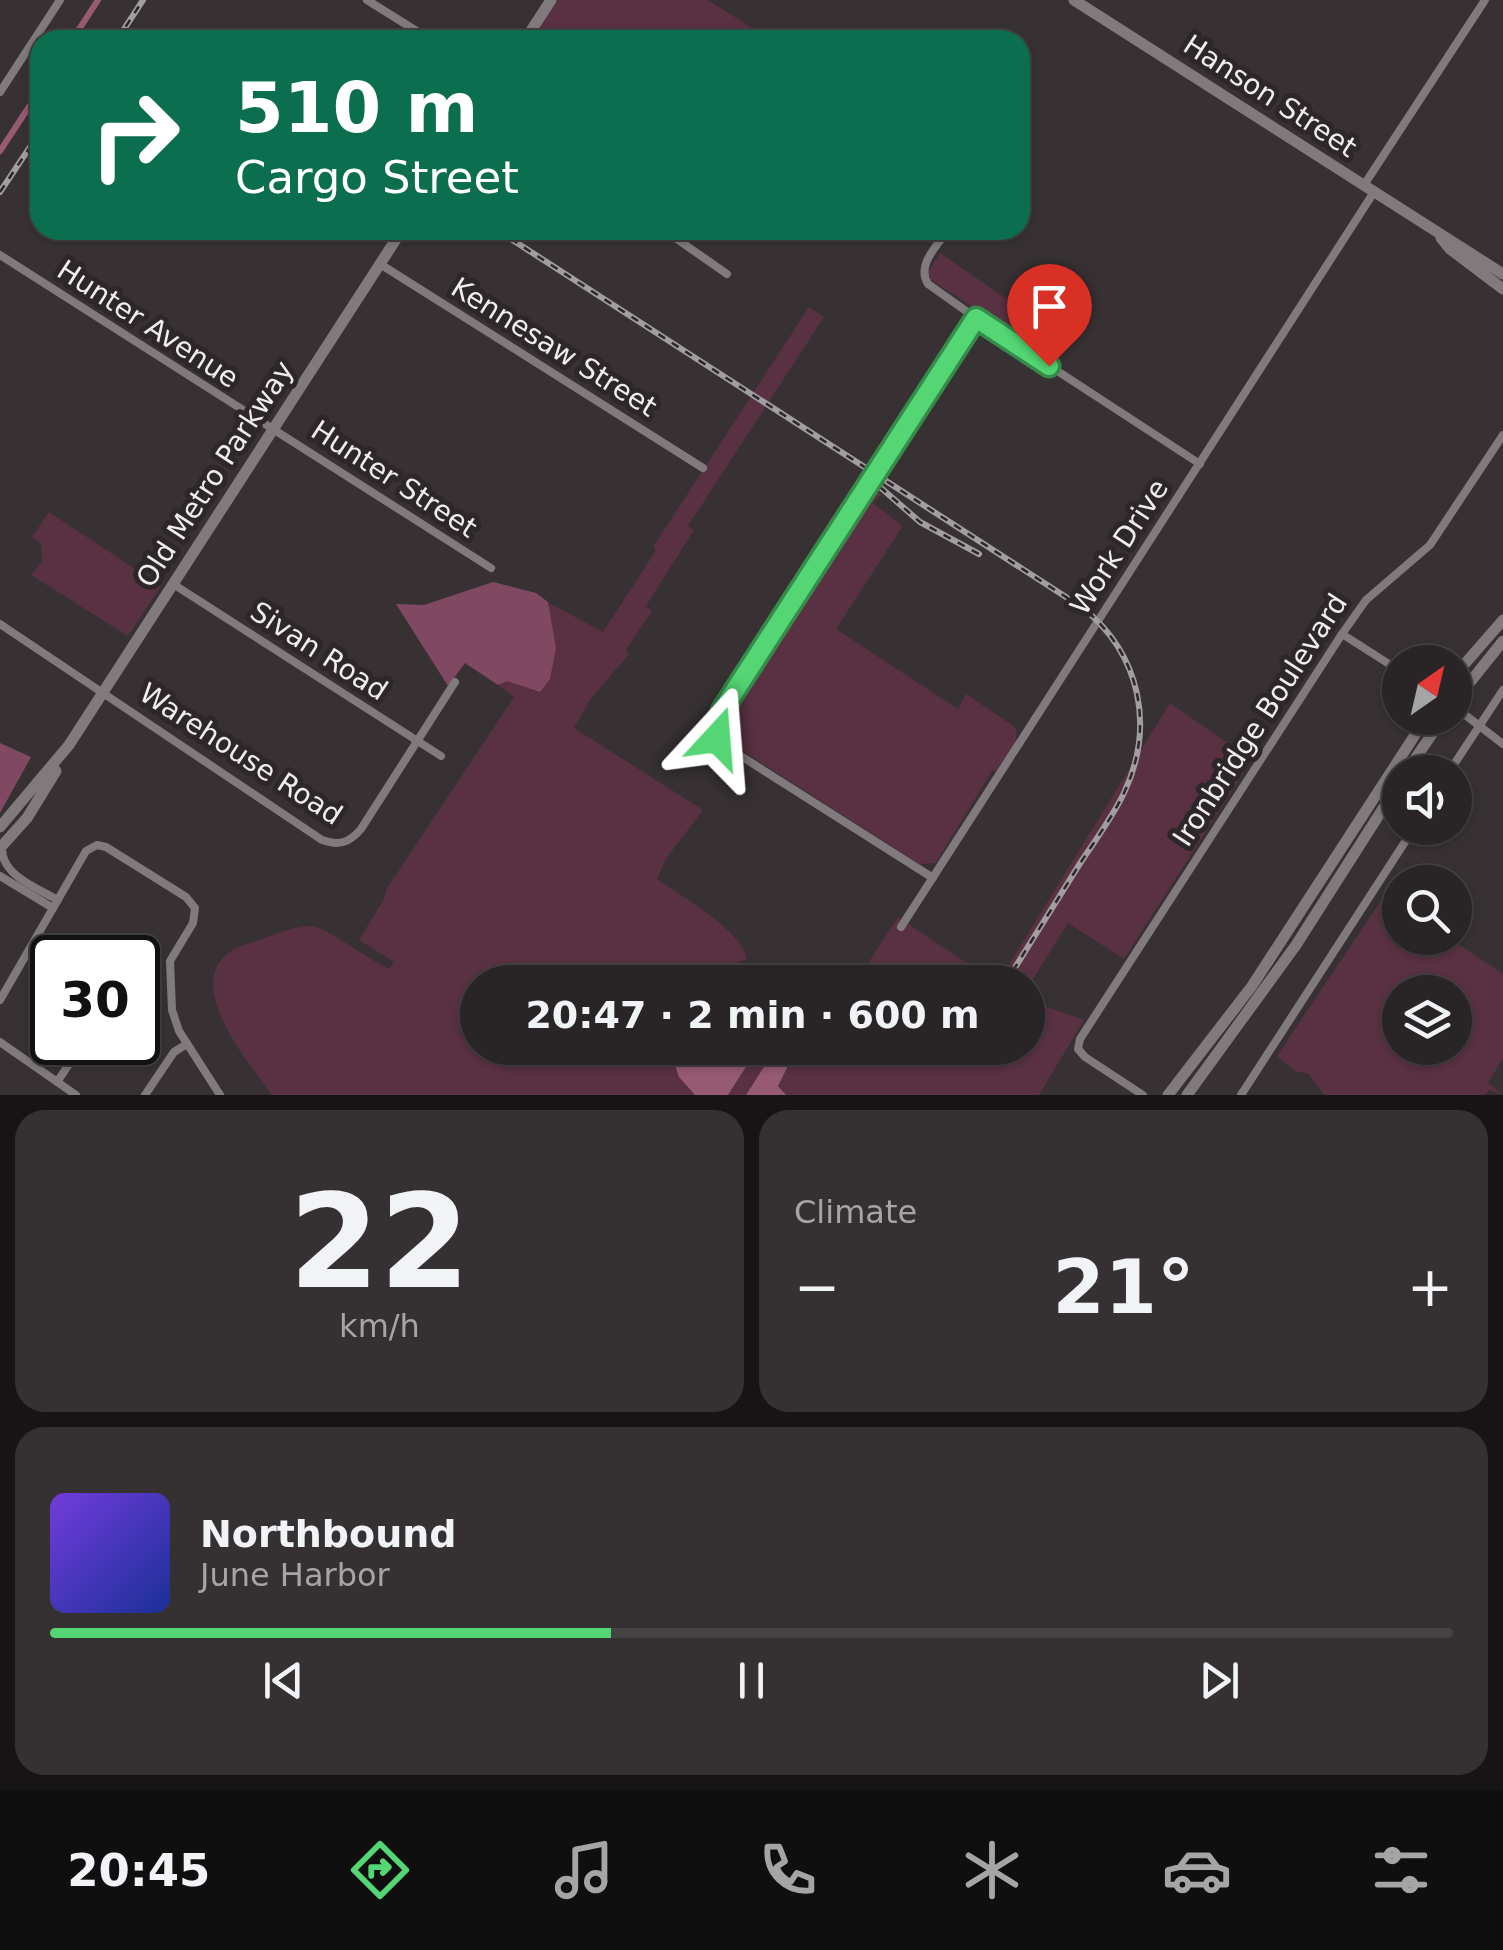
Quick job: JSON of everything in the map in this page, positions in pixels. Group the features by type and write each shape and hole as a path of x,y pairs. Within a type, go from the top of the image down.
{"street":[{"path":"40,30 60,0"},
{"path":"367,0 415,30"},
{"path":"531,30 550,0"},
{"name":"Hanson Street","path":"1074,0 1503,274"},
{"name":"Work Drive","path":"902,926 1200,464 1485,0"},
{"path":"0,92 30,46"},
{"name":"Hanson Street","path":"1438,234 1450,249 1503,289"},
{"name":"Old Metro Parkway","path":"1,847 29,815 69,745 396,240"},
{"path":"678,240 727,274"},
{"path":"941,240 923,268 928,284 1200,464"},
{"name":"Hunter Avenue","path":"0,255 273,429"},
{"name":"Kennesaw Street","path":"380,264 703,468"},
{"path":"932,878 722,744 715,730 728,700 976,318"},
{"name":"Hunter Street","path":"273,429 491,568"},
{"name":"Ironbridge Boulevard","path":"1143,1095 1078,1048 1080,1039 1342,634 1366,600 1430,545 1503,435"},
{"name":"Sivan Road","path":"173,584 441,756"},
{"path":"1472,656 1503,620"},
{"name":"Warehouse Road","path":"0,624 332,844 349,841 361,830 455,682"},
{"path":"1342,634 1382,660"},
{"path":"1472,682 1503,641"},
{"path":"1460,755 1503,690"},
{"path":"1472,719 1503,744"},
{"path":"1168,1095 1252,986 1415,735"},
{"name":"Old Metro Parkway","path":"0,827 69,745"},
{"path":"29,815 35,800 32,791"},
{"path":"1187,1095 1296,945 1382,810"},
{"path":"38,935 86,851 97,845 106,846 190,900 195,917 172,955 169,969 173,1016 186,1044 220,1095"},
{"path":"1240,1095 1403,845"},
{"path":"1,847 2,874 55,904"},
{"path":"0,1000 30,948"},
{"path":"0,1042 76,1095"},
{"path":"145,1095 174,1052 186,1044"},
{"path":"57,1082 68,1065"}],"shaded area":[{"path":"555,0 708,0 755,30 536,30"},
{"path":"940,253 1031,316 1018,336 931,280 928,272"},
{"path":"809,307 824,317 688,526 694,530 646,606 652,611 626,650 629,654 590,700 574,728 703,810 665,860 657,879 723,925 743,948 747,959 736,965 460,965 460,1065 675,1065 679,1077 695,1095 272,1095 225,1026 213,986 216,968 238,947 309,926 331,934 390,969 394,962 359,940 386,890 514,697 498,685 556,648 547,602 603,632 656,550 653,547"},
{"path":"876,488 881,495 873,503 903,526 836,629 958,709 966,694 1015,727 1016,733 1011,750 992,771 936,863 919,864 729,742 722,733 721,725"},
{"path":"49,512 161,586 128,636 31,575 42,561 41,543 32,537"},
{"path":"493,582 536,593 548,602 556,648 550,679 540,692 507,681 498,685 465,663 448,686 396,604 424,605"},
{"path":"1170,703 1252,760 1124,959 1068,923 1042,965 1009,965"},
{"path":"0,743 31,757 0,813"},
{"path":"1382,899 1382,955 1472,953 1503,974 1503,1058 1488,1083 1503,1095 1489,1090 1485,1095 1324,1095 1309,1074 1295,1071 1277,1056"},
{"path":"898,917 970,965 867,965"},
{"path":"1045,1006 1084,1020 1039,1095 786,1095 778,1086 788,1065 1045,1065"},
{"path":"675,1065 747,1065 728,1095 695,1095 679,1077"},
{"path":"747,1065 765,1065 746,1095 728,1095"},
{"path":"765,1065 788,1065 778,1086 786,1095 746,1095"}],"waterway":[{"path":"78,30 98,0"},
{"path":"0,151 30,105"}],"railway":[{"path":"124,30 143,0"},
{"path":"0,192 30,147"},
{"path":"513,240 1083,608 1118,647 1137,693 1140,718 1134,768 1114,812 1017,965"},
{"path":"880,487 920,522 979,554"}],"route":[{"path":"717,738 717,720 723,709 976,318 1049,366"}]}
